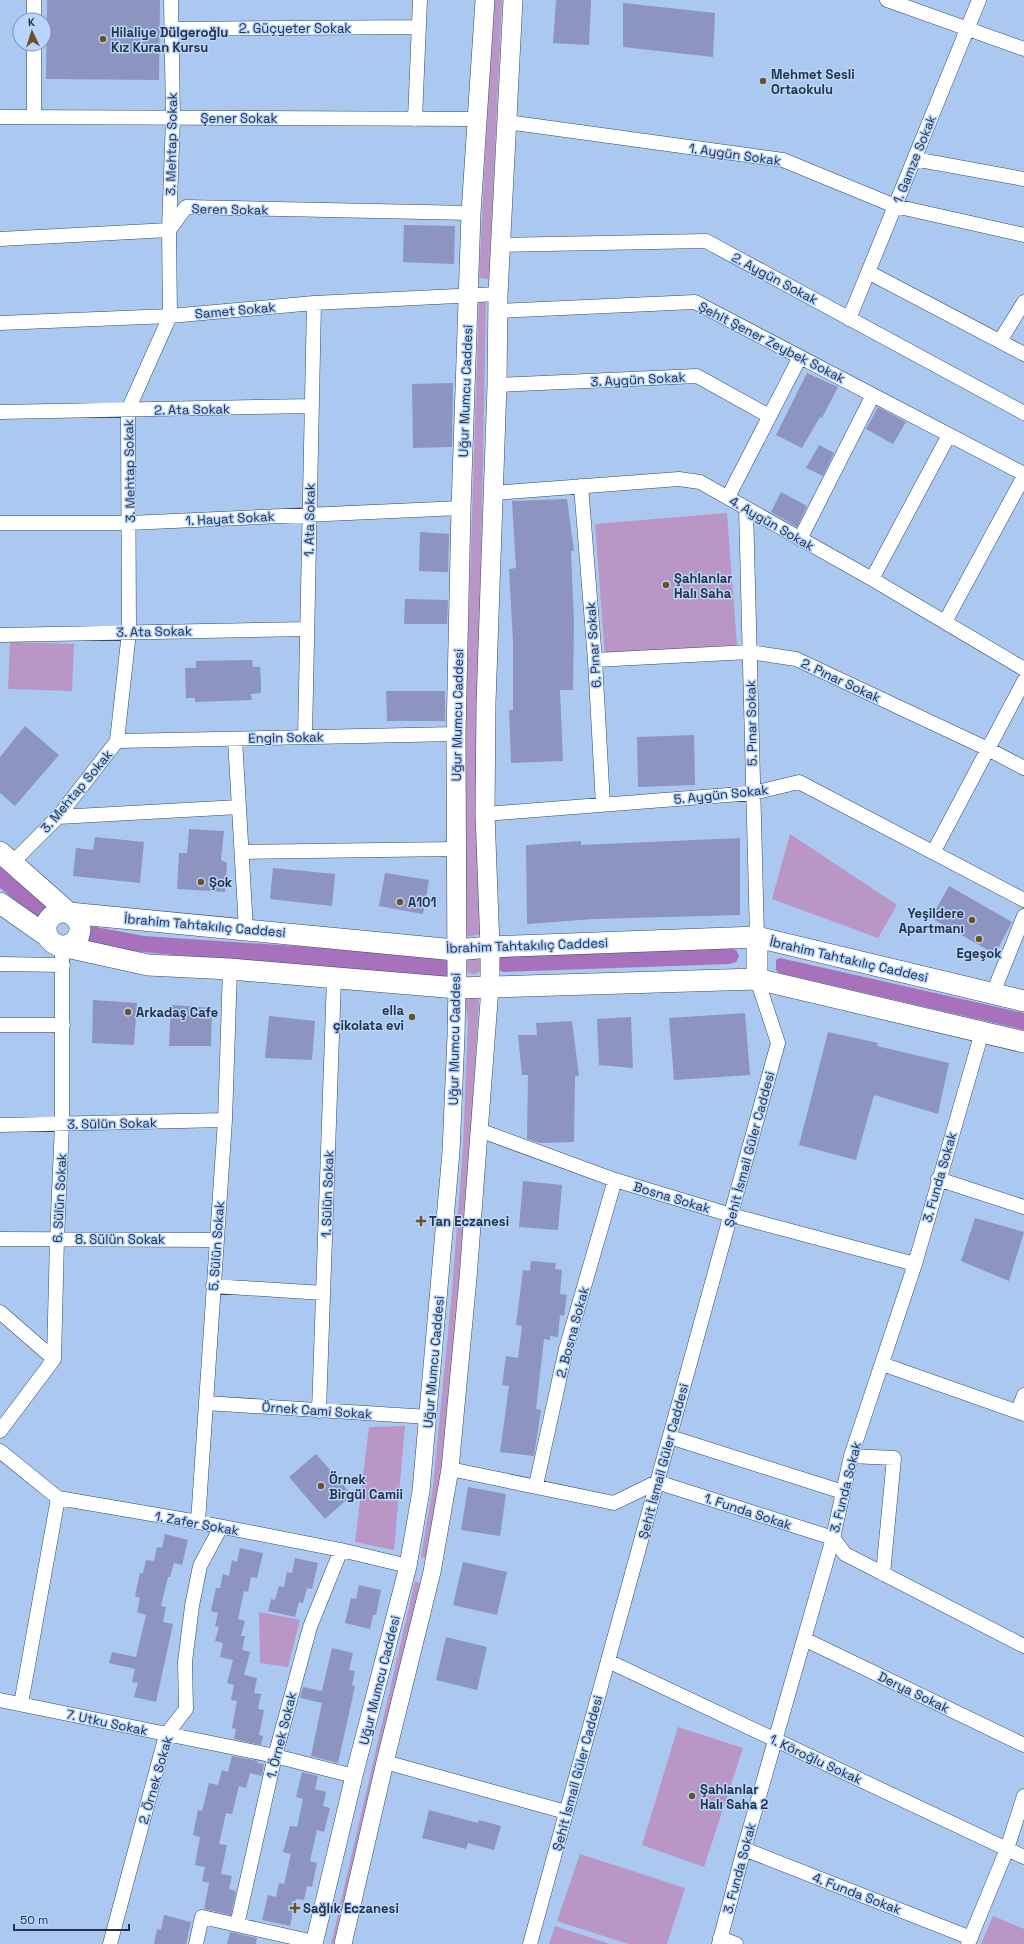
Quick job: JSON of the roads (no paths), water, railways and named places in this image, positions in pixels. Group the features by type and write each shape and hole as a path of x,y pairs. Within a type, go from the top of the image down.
{"main road":[{"name":"Uğur Mumcu Caddesi","path":"457,988 455,950 455,849 461,508 471,213 485,0"},
{"name":"Uğur Mumcu Caddesi","path":"490,988 486,814 486,703 497,385 500,245 513,0"},
{"path":"6,857 76,919 80,932 78,937 72,944 57,949"},
{"path":"0,903 57,949 148,965 230,969 457,988 757,979 1024,1042"},
{"path":"57,949 46,926 50,918 59,913 69,913"},
{"name":"İbrahim Tahtakılıç Caddesi","path":"69,913 455,950 490,947 757,938 1024,1001"},
{"path":"757,938 757,979"}],"street":[{"path":"34,0 34,12"},
{"name":"3. Mehtap Sokak","path":"6,857 58,817 117,741 130,632 128,410 170,316 172,118 171,0"},
{"path":"415,119 420,0"},
{"name":"1. Gamze Sokak","path":"849,318 979,0"},
{"path":"892,1 967,29 1024,48"},
{"name":"2. Güçyeter Sokak","path":"171,29 419,28"},
{"path":"34,52 34,117"},
{"name":"Şener Sokak","path":"0,117 478,120"},
{"name":"1. Aygün Sokak","path":"507,122 783,160 895,206 1024,235"},
{"path":"914,159 1024,179"},
{"name":"Seren Sokak","path":"170,230 186,207 471,213"},
{"path":"0,239 170,230"},
{"name":"2. Aygün Sokak","path":"500,245 706,241 1024,413"},
{"path":"868,272 1024,354"},
{"name":"Şehit Şener Zeybek Sokak","path":"469,296 498,302 695,302 1024,475"},
{"name":"Samet Sokak","path":"0,323 170,316 314,303 469,296"},
{"path":"1000,341 1024,302"},
{"name":"1. Ata Sokak","path":"305,737 314,303"},
{"path":"728,497 800,357"},
{"name":"3. Aygün Sokak","path":"497,385 697,376 769,416"},
{"path":"800,539 873,395"},
{"name":"2. Ata Sokak","path":"0,412 311,406"},
{"path":"872,579 949,435"},
{"path":"946,622 1024,475"},
{"name":"4. Aygün Sokak","path":"493,493 679,479 700,482 872,579 1024,669"},
{"name":"6. Pınar Sokak","path":"581,486 595,660 603,805"},
{"name":"1. Hayat Sokak","path":"0,523 129,522 461,508"},
{"name":"5. Pınar Sokak","path":"746,508 757,938"},
{"name":"3. Ata Sokak","path":"0,634 307,628"},
{"name":"2. Pınar Sokak","path":"595,660 750,652 796,659 988,749 1024,768"},
{"path":"934,851 1024,681"},
{"name":"Engin Sokak","path":"117,741 456,734"},
{"path":"235,739 246,929"},
{"name":"5. Aygün Sokak","path":"486,814 753,793 799,782 934,851 1024,900"},
{"path":"58,817 239,807"},
{"path":"242,852 455,849"},
{"path":"993,993 1024,916"},
{"path":"0,964 57,949"},
{"name":"6. Sülün Sokak","path":"54,1359 62,1124 62,1025 57,949"},
{"name":"5. Sülün Sokak","path":"198,1522 225,1120 230,969"},
{"name":"1. Sülün Sokak","path":"319,1410 334,978"},
{"name":"Şehit İsmail Güler Caddesi","path":"530,1944 778,1043 757,979"},
{"name":"Uğur Mumcu Caddesi","path":"314,1943 354,1776 408,1566 421,1491 429,1417 451,1152 457,988"},
{"name":"Uğur Mumcu Caddesi","path":"343,1944 385,1762 432,1572 450,1469 468,1278 490,988"},
{"path":"0,1025 62,1025"},
{"name":"3. Funda Sokak","path":"720,1941 744,1849 833,1538 851,1456 915,1264 938,1179 982,1032"},
{"name":"3. Sülün Sokak","path":"0,1125 225,1120"},
{"name":"Bosna Sokak","path":"479,1130 615,1180 731,1215 915,1264"},
{"path":"938,1179 1024,1207"},
{"name":"2. Bosna Sokak","path":"536,1485 566,1349 615,1180"},
{"name":"8. Sülün Sokak","path":"0,1239 216,1240"},
{"path":"213,1286 323,1293"},
{"path":"0,1312 54,1359 0,1431"},
{"path":"882,1364 1021,1413 1024,1396"},
{"name":"Örnek Cami Sokak","path":"206,1403 429,1417"},
{"path":"670,1437 843,1492"},
{"name":"1. Zafer Sokak","path":"0,1451 58,1498 198,1522 341,1550 408,1566"},
{"path":"851,1456 894,1458 883,1574"},
{"path":"450,1469 536,1485 614,1503 657,1482"},
{"name":"1. Funda Sokak","path":"657,1482 833,1538"},
{"path":"21,1704 58,1498"},
{"name":"2. Örnek Sokak","path":"110,1944 166,1735 186,1709 185,1662 192,1606 200,1566 221,1527"},
{"path":"833,1538 845,1554 1024,1646"},
{"name":"1. Örnek Sokak","path":"237,1925 275,1756 310,1627 341,1550"},
{"path":"408,1566 432,1572"},
{"name":"Derya Sokak","path":"804,1639 1024,1745"},
{"name":"1. Köroğlu Sokak","path":"608,1661 1024,1857"},
{"name":"7. Utku Sokak","path":"0,1700 275,1756 354,1776"},
{"path":"385,1762 566,1812"},
{"path":"969,1941 1007,1849 1024,1796"},
{"name":"4. Funda Sokak","path":"744,1849 969,1941"},
{"path":"196,1944 202,1917 237,1925 271,1938 314,1943"},
{"path":"720,1941 736,1944"}],"place":[{"name":"Hilaliye Dülgeroğlu Kız Kuran Kursu","path":"103,39"},
{"name":"Mehmet Sesli Ortaokulu","path":"763,81"},
{"name":"Şahlanlar Halı Saha","path":"666,585"},
{"name":"Şok","path":"201,882"},
{"name":"A101","path":"400,902"},
{"name":"Yeşildere Apartmanı","path":"972,920"},
{"name":"Egeşok","path":"979,939"},
{"name":"Arkadaş Cafe","path":"128,1012"},
{"name":"ella çikolata evi","path":"412,1017"},
{"name":"Tan Eczanesi","path":"421,1221"},
{"name":"Örnek Birgül Camii","path":"321,1486"},
{"name":"Şahlanlar Halı Saha 2","path":"692,1796"},
{"name":"Sağlık Eczanesi","path":"295,1908"}]}
